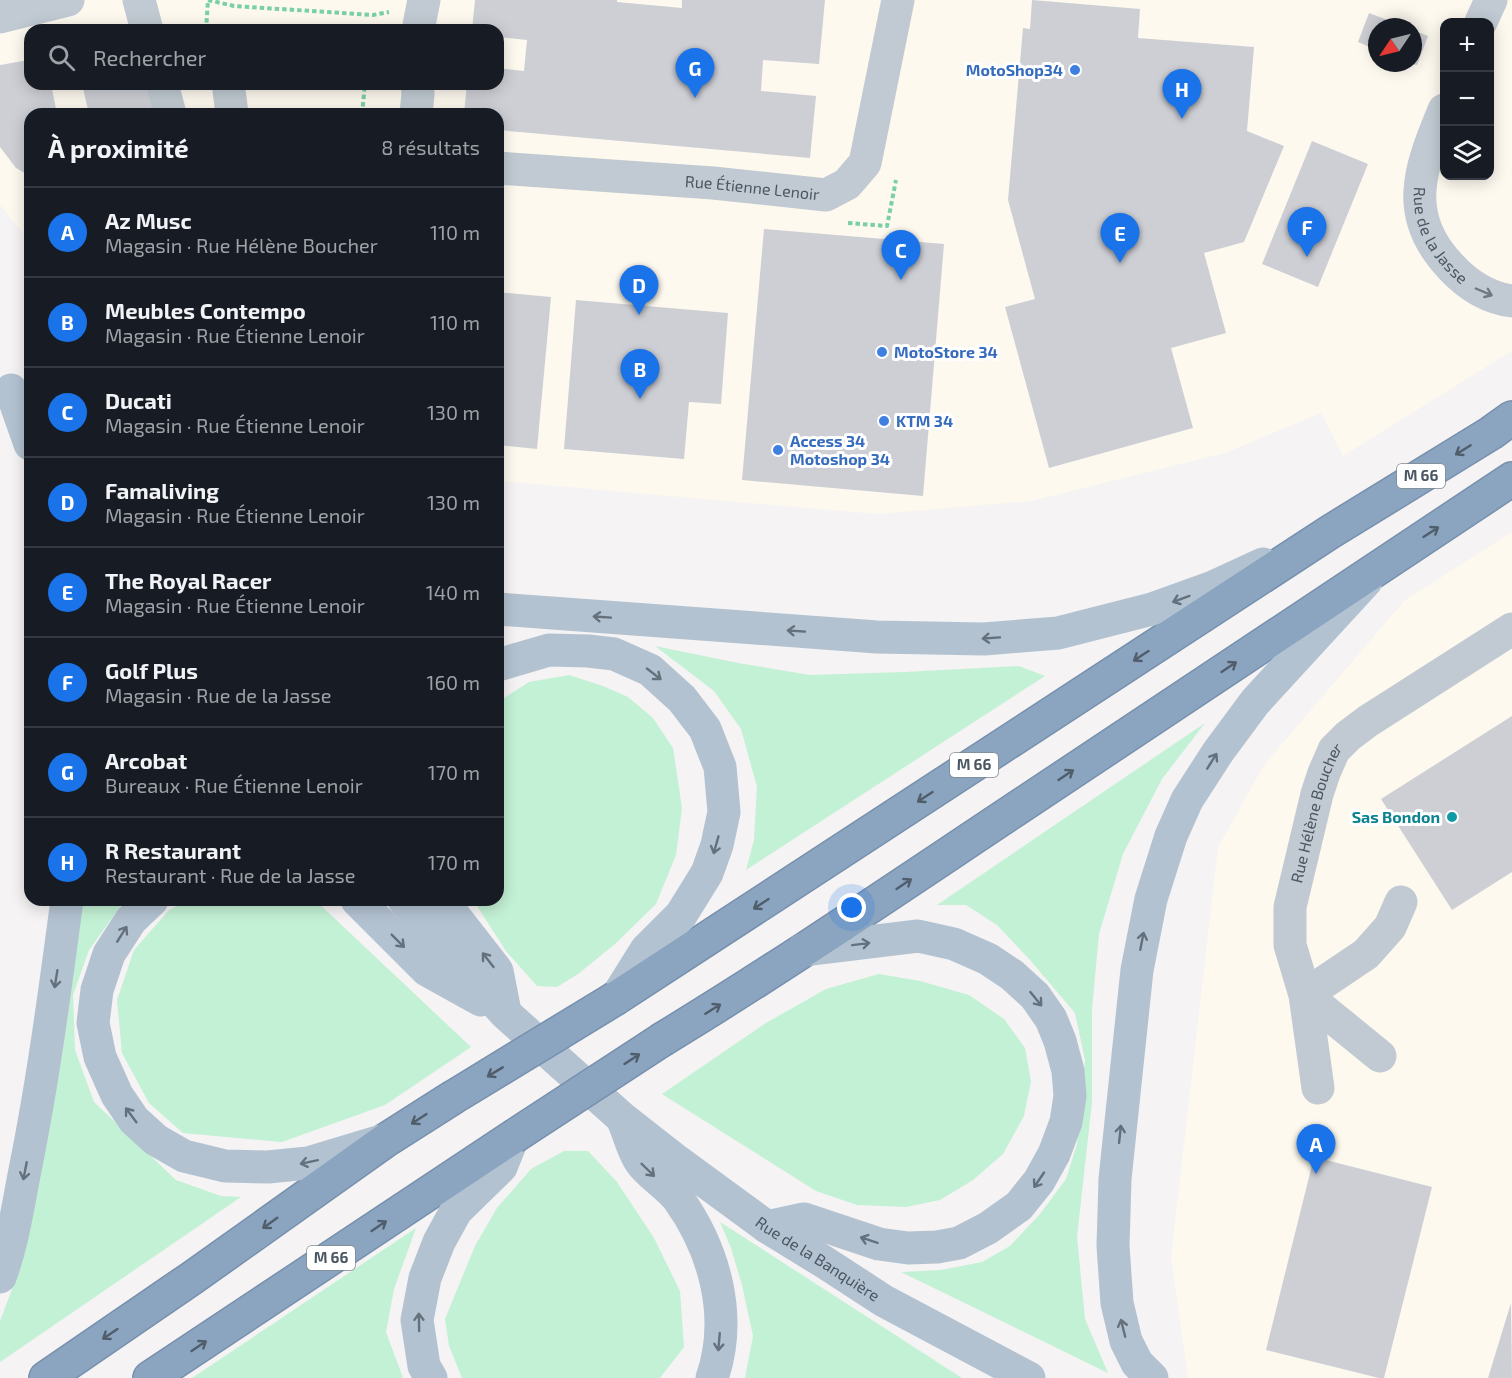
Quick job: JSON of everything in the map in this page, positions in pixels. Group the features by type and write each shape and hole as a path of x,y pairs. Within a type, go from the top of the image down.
{"highway":[{"name":"M 66","path":"45,1378 192,1278 386,1140 616,998 1330,532 1512,418"},
{"name":"M 66","path":"150,1378 513,1137 803,951 1512,479"}],"main road":[{"path":"14,393 24,425"},
{"name":"M 66","path":"504,609 877,637 984,639 1058,633 1152,609 1203,591 1330,532"},
{"name":"M 66","path":"1152,1378 1137,1363 1126,1341 1117,1303 1113,1246 1115,1179 1137,970 1151,899 1170,836 1187,800 1218,752 1255,702 1382,564"},
{"name":"M 66","path":"504,663 549,650 588,651 614,654 650,670 682,699 705,729 720,767 724,812 717,845 707,873 681,915 646,950 616,998"},
{"path":"0,1276 15,1222 34,1128 66,906"},
{"name":"M 66","path":"146,906 131,920 109,954 97,990 93,1023 100,1058 117,1095 134,1120 156,1140 184,1156 225,1166 268,1167 308,1163 386,1140"},
{"path":"363,906 427,970 506,1014"},
{"path":"409,906 506,1014"},
{"path":"447,906 497,971 506,1014"},
{"name":"M 66","path":"767,1227 804,1219 879,1244 908,1248 937,1247 959,1243 988,1228 1018,1206 1039,1181 1054,1154 1066,1122 1070,1096 1068,1071 1051,1019 1035,996 1012,975 988,959 954,944 918,936 803,951"},
{"name":"Rue de la Banquière","path":"506,1014 622,1118 767,1227 884,1301 1029,1378"},
{"path":"622,1118 640,1161 677,1197 698,1229 713,1266 721,1306 720,1342 712,1378"},
{"path":"431,1378 424,1366 417,1320 425,1278 439,1242 456,1211 501,1167 513,1137"}],"street":[{"path":"0,17 68,0"},
{"path":"139,0 145,24"},
{"path":"405,21 424,0"},
{"name":"Rue Étienne Lenoir","path":"504,168 713,183 826,195 847,184 865,163 898,0"},
{"path":"1483,18 1491,0"},
{"path":"164,90 168,108"},
{"path":"229,90 231,108"},
{"path":"417,108 418,90"},
{"name":"Rue de la Jasse","path":"1439,123 1426,155 1419,193 1423,225 1432,245 1459,276 1476,289 1512,301"},
{"name":"Rue Hélène Boucher","path":"1318,1088 1305,995 1290,945 1290,907 1324,773 1334,750 1348,736 1512,629"},
{"path":"1380,1056 1305,995 1366,954 1389,927 1401,903"}],"path":[{"path":"206,24 208,0 234,6 373,15 405,21"},
{"path":"363,108 364,90"}],"shaded area":[{"path":"0,0 1512,0 1512,351 1343,456 1321,413 1225,453 1031,501 877,514 504,482 504,108 24,108 24,235 0,205"},
{"path":"1512,532 1512,1378 1188,1378 1171,1257 1218,847 1264,765 1404,601"}],"green space":[{"path":"655,646 810,675 1019,666 1045,676 746,870 754,840 757,787 741,729 714,691"},
{"path":"569,675 628,697 653,718 673,748 682,808 676,855 656,904 615,944 578,974 557,987 537,986 506,951 477,906 504,906 504,698 529,682"},
{"path":"1205,723 1162,779 1123,854 1099,934 1092,1009 1092,1102 1077,1237 1085,1319 1108,1373 901,1272 941,1270 982,1262 1010,1246 1040,1214 1066,1179 1077,1144 1085,1060 1075,1013 997,925 966,905 937,905"},
{"path":"77,906 121,906 89,950 73,995 75,1050 94,1102 176,1180 221,1196 241,1197 0,1362 0,1321 14,1284"},
{"path":"177,906 321,906 471,1047 385,1105 282,1142 183,1133 149,1103 122,1053 117,1000 134,950 169,910"},
{"path":"879,974 920,981 969,995 1004,1019 1025,1048 1031,1081 1024,1116 1003,1154 973,1180 940,1200 906,1207 857,1205 816,1191 662,1094 766,1023 826,989"},
{"path":"564,1151 588,1151 617,1182 654,1238 680,1291 684,1347 660,1378 462,1378 449,1346 445,1319 475,1246 497,1208 531,1169"},
{"path":"720,1222 962,1378 745,1378 753,1336 742,1285 731,1248"},
{"path":"416,1228 394,1289 386,1332 403,1378 192,1378"}],"building":[{"path":"475,0 617,0 617,2 682,8 682,0 825,0 819,64 763,60 761,91 816,96 810,158 504,131 504,108 465,108 466,90 504,90 504,69 524,71 527,40 504,38 504,24 473,24"},
{"path":"1032,0 1140,9 1138,38 1254,47 1247,131 1284,146 1244,242 1204,253 1226,333 1171,348 1193,428 1049,468 1005,307 1035,299 1008,200 1023,28 1030,29"},
{"path":"1369,13 1382,18 1368,18 1368,46 1358,42"},
{"path":"1422,34 1428,36 1422,52"},
{"path":"24,61 24,90 52,90 56,108 24,108 24,173 16,168 0,147 0,65"},
{"path":"83,90 147,90 151,108 88,108"},
{"path":"1312,141 1368,164 1318,287 1262,264"},
{"path":"764,229 944,244 923,496 742,480"},
{"path":"504,293 551,297 537,449 504,446"},
{"path":"576,300 728,313 721,404 689,402 684,459 564,449"},
{"name":"Sas Bondon","path":"1512,716 1512,872 1452,910 1381,799"},
{"path":"1314,1157 1432,1187 1384,1378 1266,1350"},
{"path":"1511,1303 1512,1378 1488,1378"}],"place":[{"name":"MotoShop34","path":"1075,70"},
{"name":"Arcobat","path":"695,98"},
{"name":"R Restaurant","path":"1182,119"},
{"name":"Golf Plus","path":"1307,257"},
{"name":"The Royal Racer","path":"1120,263"},
{"name":"Ducati","path":"901,280"},
{"name":"Famaliving","path":"639,315"},
{"name":"MotoStore 34","path":"882,352"},
{"name":"Meubles Contempo","path":"640,399"},
{"name":"KTM 34","path":"884,421"},
{"name":"Access 34 Motoshop 34","path":"778,450"},
{"name":"Sas Bondon","path":"1452,817"},
{"name":"Az Musc","path":"1316,1174"}]}
